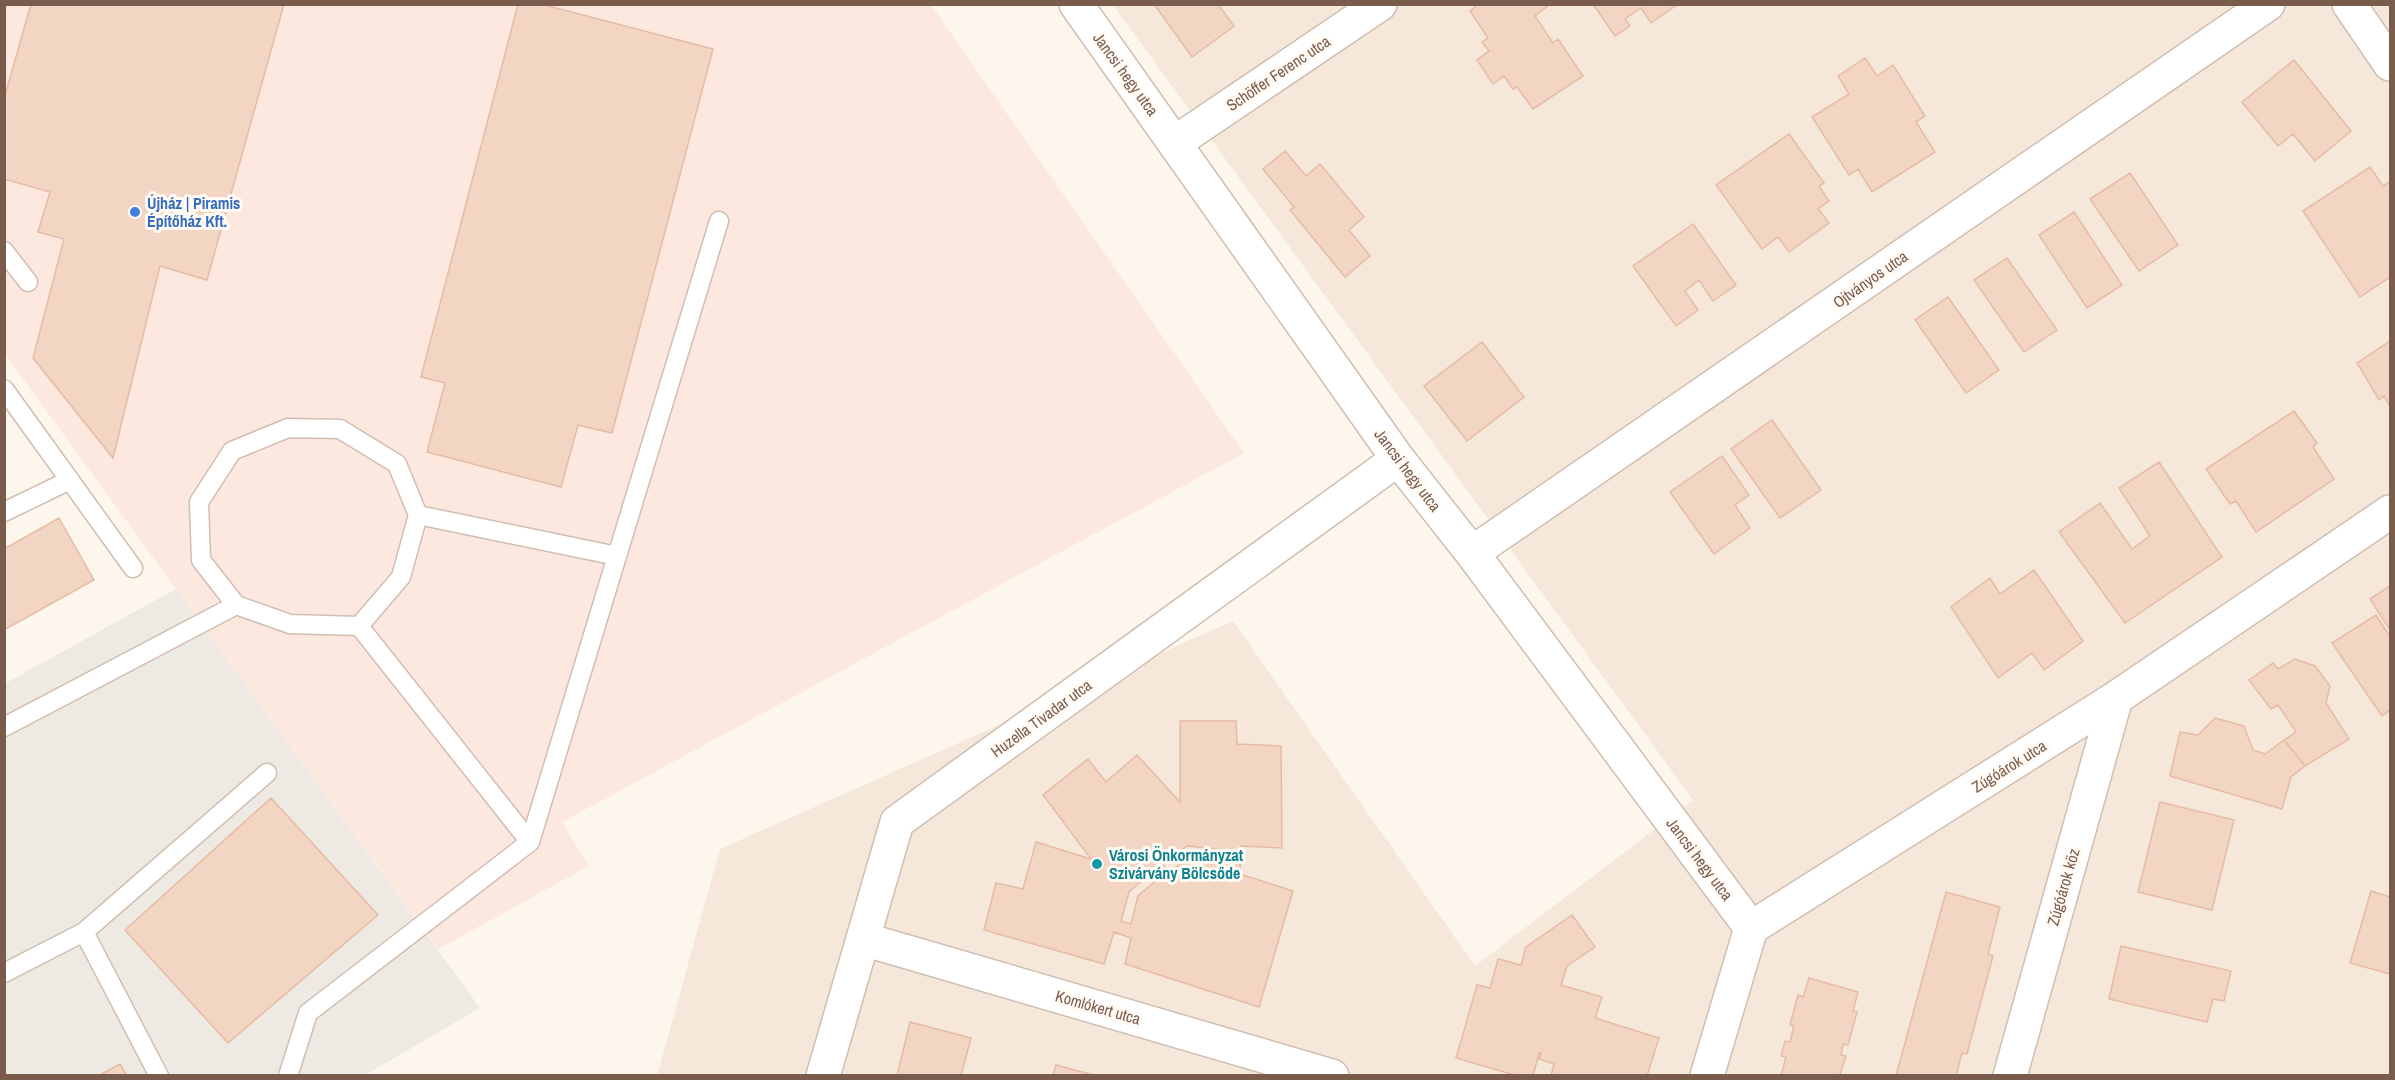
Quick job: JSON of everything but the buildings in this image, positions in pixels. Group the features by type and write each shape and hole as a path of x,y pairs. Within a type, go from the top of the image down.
{"street":[{"name":"Jancsi hegy utca","path":"1076,4 1176,142 1398,459 1472,553 1751,928"},
{"name":"Schöffer Ferenc utca","path":"1176,142 1380,4"},
{"name":"Ojtványos utca","path":"1472,553 2268,4"},
{"path":"2349,4 2391,64"},
{"name":"Huzella Tivadar utca","path":"823,1076 897,822 1398,459"},
{"name":"Zúgóárok utca","path":"1751,928 2116,698 2391,512"},
{"name":"Zúgóárok köz","path":"2010,1076 2116,698"},
{"path":"1707,1076 1751,928"},
{"name":"Komlókert utca","path":"863,939 1332,1076"}],"lane":[{"path":"288,1076 308,1014 530,842 719,221"},
{"path":"4,251 28,282"},
{"path":"4,389 133,568"},
{"path":"359,626 401,577 418,515 397,464 340,429 288,428 232,451 199,502 201,560 236,605 290,624 359,626 530,842"},
{"path":"4,512 70,480"},
{"path":"418,515 617,556"},
{"path":"4,727 236,605"},
{"path":"4,974 84,932 267,773"},
{"path":"84,932 159,1076"}],"shaded area":[{"path":"4,5 931,5 1244,453 562,822 589,866 438,949 5,354"},
{"path":"1113,5 2390,5 2390,1075 657,1076 720,849 1233,621 1475,966 1693,800"},
{"path":"176,589 480,1008 365,1075 5,1075 4,684"}],"place":[{"name":"Újház | Piramis Építőház Kft.","path":"135,212"},
{"name":"Városi Önkormányzat Szivárvány Bölcsőde","path":"1097,864"}]}
